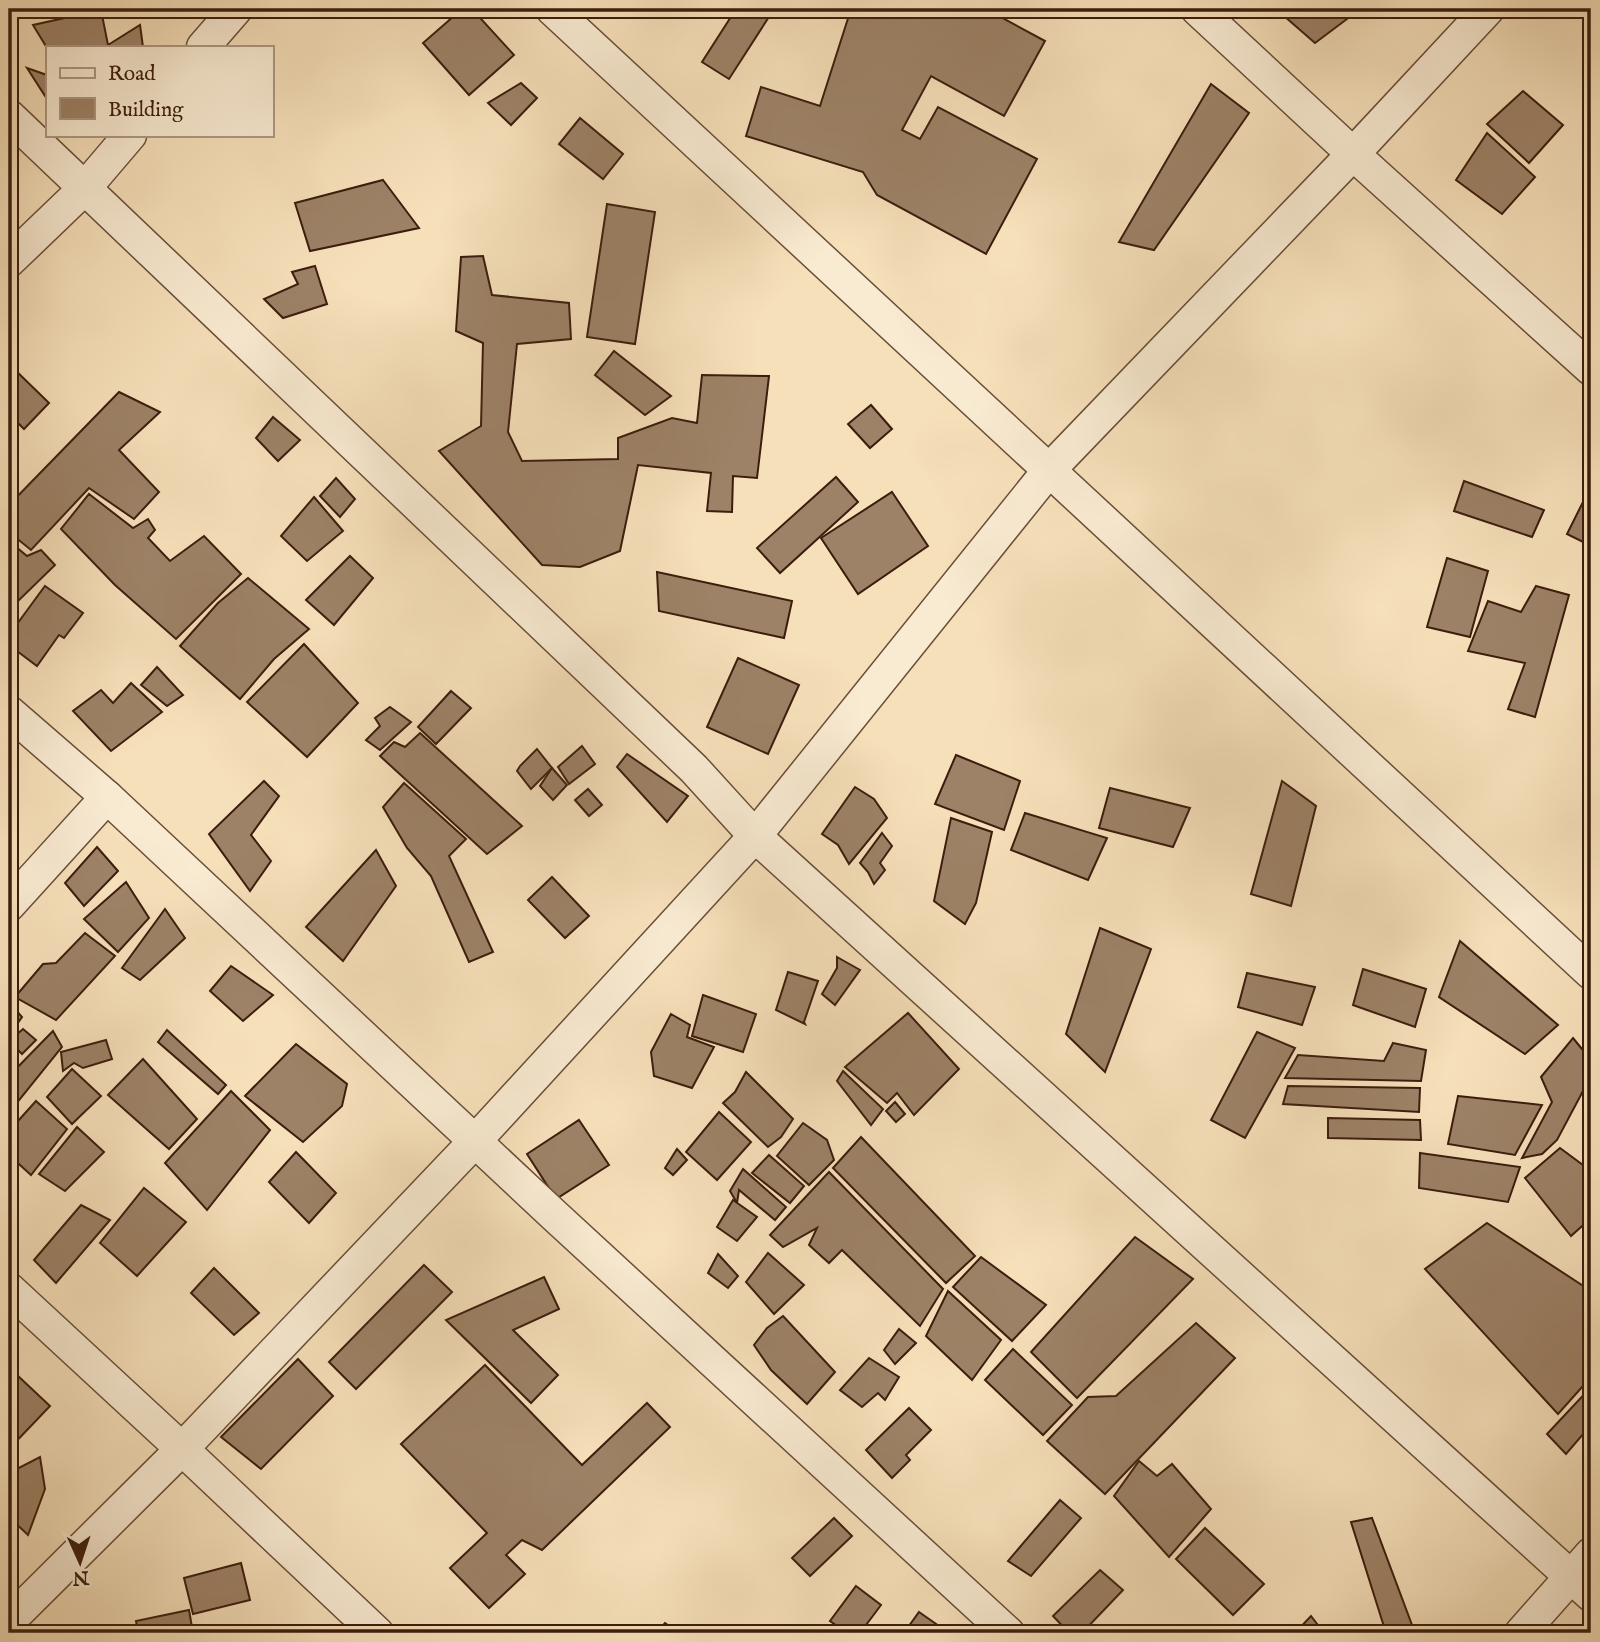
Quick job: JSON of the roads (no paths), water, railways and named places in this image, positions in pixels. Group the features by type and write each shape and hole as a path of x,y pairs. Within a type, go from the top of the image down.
{"street":[{"path":"204,46 236,9"},
{"path":"552,9 1591,972"},
{"path":"1197,9 1591,369"},
{"path":"9,1621 183,1449 476,1140 755,836 1050,469 1353,154 1488,9"},
{"path":"9,116 694,769 755,836 1585,1575 1521,1633"},
{"path":"9,261 84,189 129,136"},
{"path":"9,712 107,797 565,1225 1008,1633"},
{"path":"9,905 107,797"},
{"path":"9,1289 377,1633"}]}
